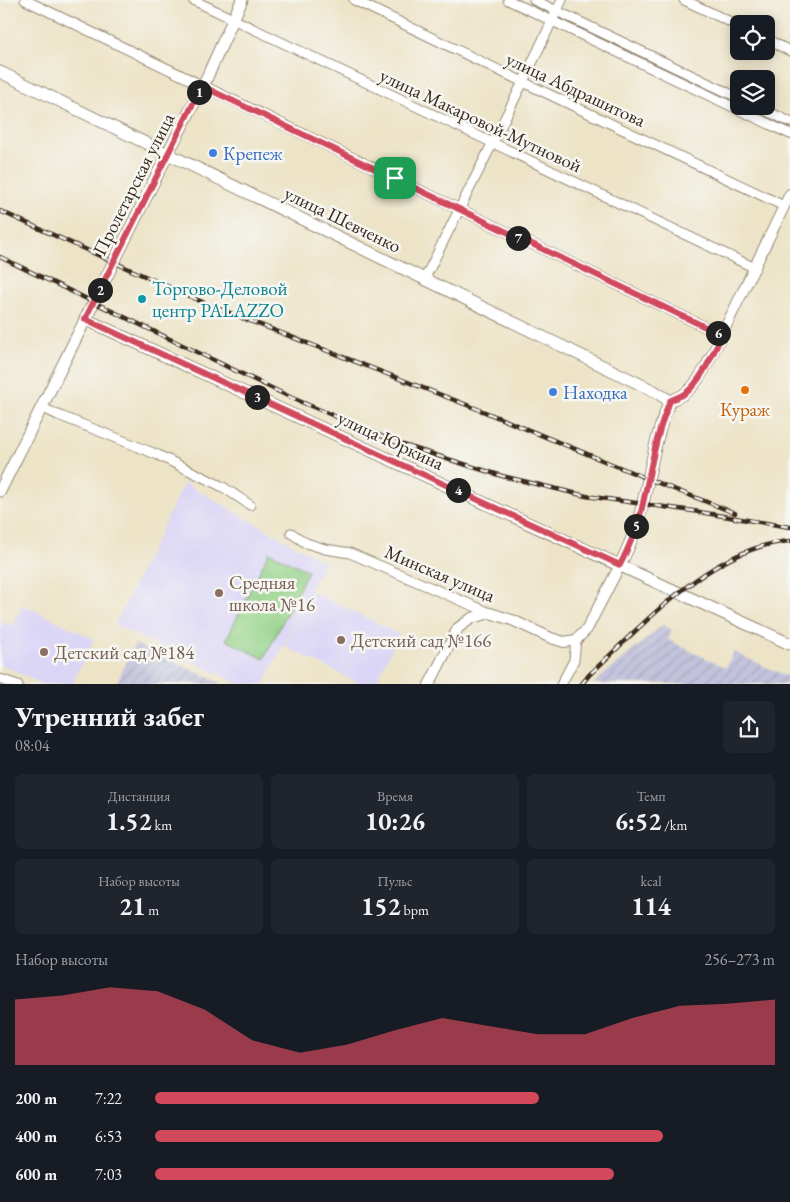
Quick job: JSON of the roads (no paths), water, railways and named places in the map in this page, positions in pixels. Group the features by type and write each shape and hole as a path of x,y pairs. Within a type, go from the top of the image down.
{"main road":[{"name":"Пролетарская улица","path":"0,491 202,86 242,0"},
{"name":"улица Шевченко","path":"0,72 425,278 654,391 670,401"},
{"name":"улица Юркина","path":"85,319 790,644"},
{"path":"620,565 629,548 643,504 657,439 670,401"}],"street":[{"path":"25,0 722,335"},
{"name":"улица Макаровой-Мутновой","path":"193,0 755,268"},
{"name":"улица Абдрашитова","path":"354,0 784,206"},
{"path":"508,0 790,134"},
{"path":"534,0 730,94"},
{"path":"425,278 562,0"},
{"path":"684,0 730,22"},
{"path":"775,43 790,50"},
{"path":"775,115 790,122"},
{"path":"670,401 685,393 694,384 707,364 790,194"},
{"path":"41,407 158,456 223,487 250,505"},
{"name":"Минская улица","path":"291,533 306,543 325,549 350,553 490,614 512,620 551,638 564,642 576,640"},
{"path":"562,684 574,660 576,640 587,629 620,565"},
{"path":"429,684 458,628 472,618 490,614"},
{"path":"0,680 18,684"}],"railway":[{"path":"0,211 209,305 480,410 735,513"},
{"path":"0,257 292,398 400,444 502,476 586,496 790,527"},
{"path":"582,684 656,612 707,573 733,557 761,546 790,541"}],"place":[{"name":"Крепеж","path":"213,153"},
{"name":"Торгово-Деловой центр PALAZZO","path":"142,299"},
{"name":"Кураж","path":"745,390"},
{"name":"Находка","path":"553,392"},
{"name":"Средняя школа №16","path":"219,593"},
{"name":"Детский сад №166","path":"341,640"},
{"name":"Детский сад №184","path":"44,652"}]}
